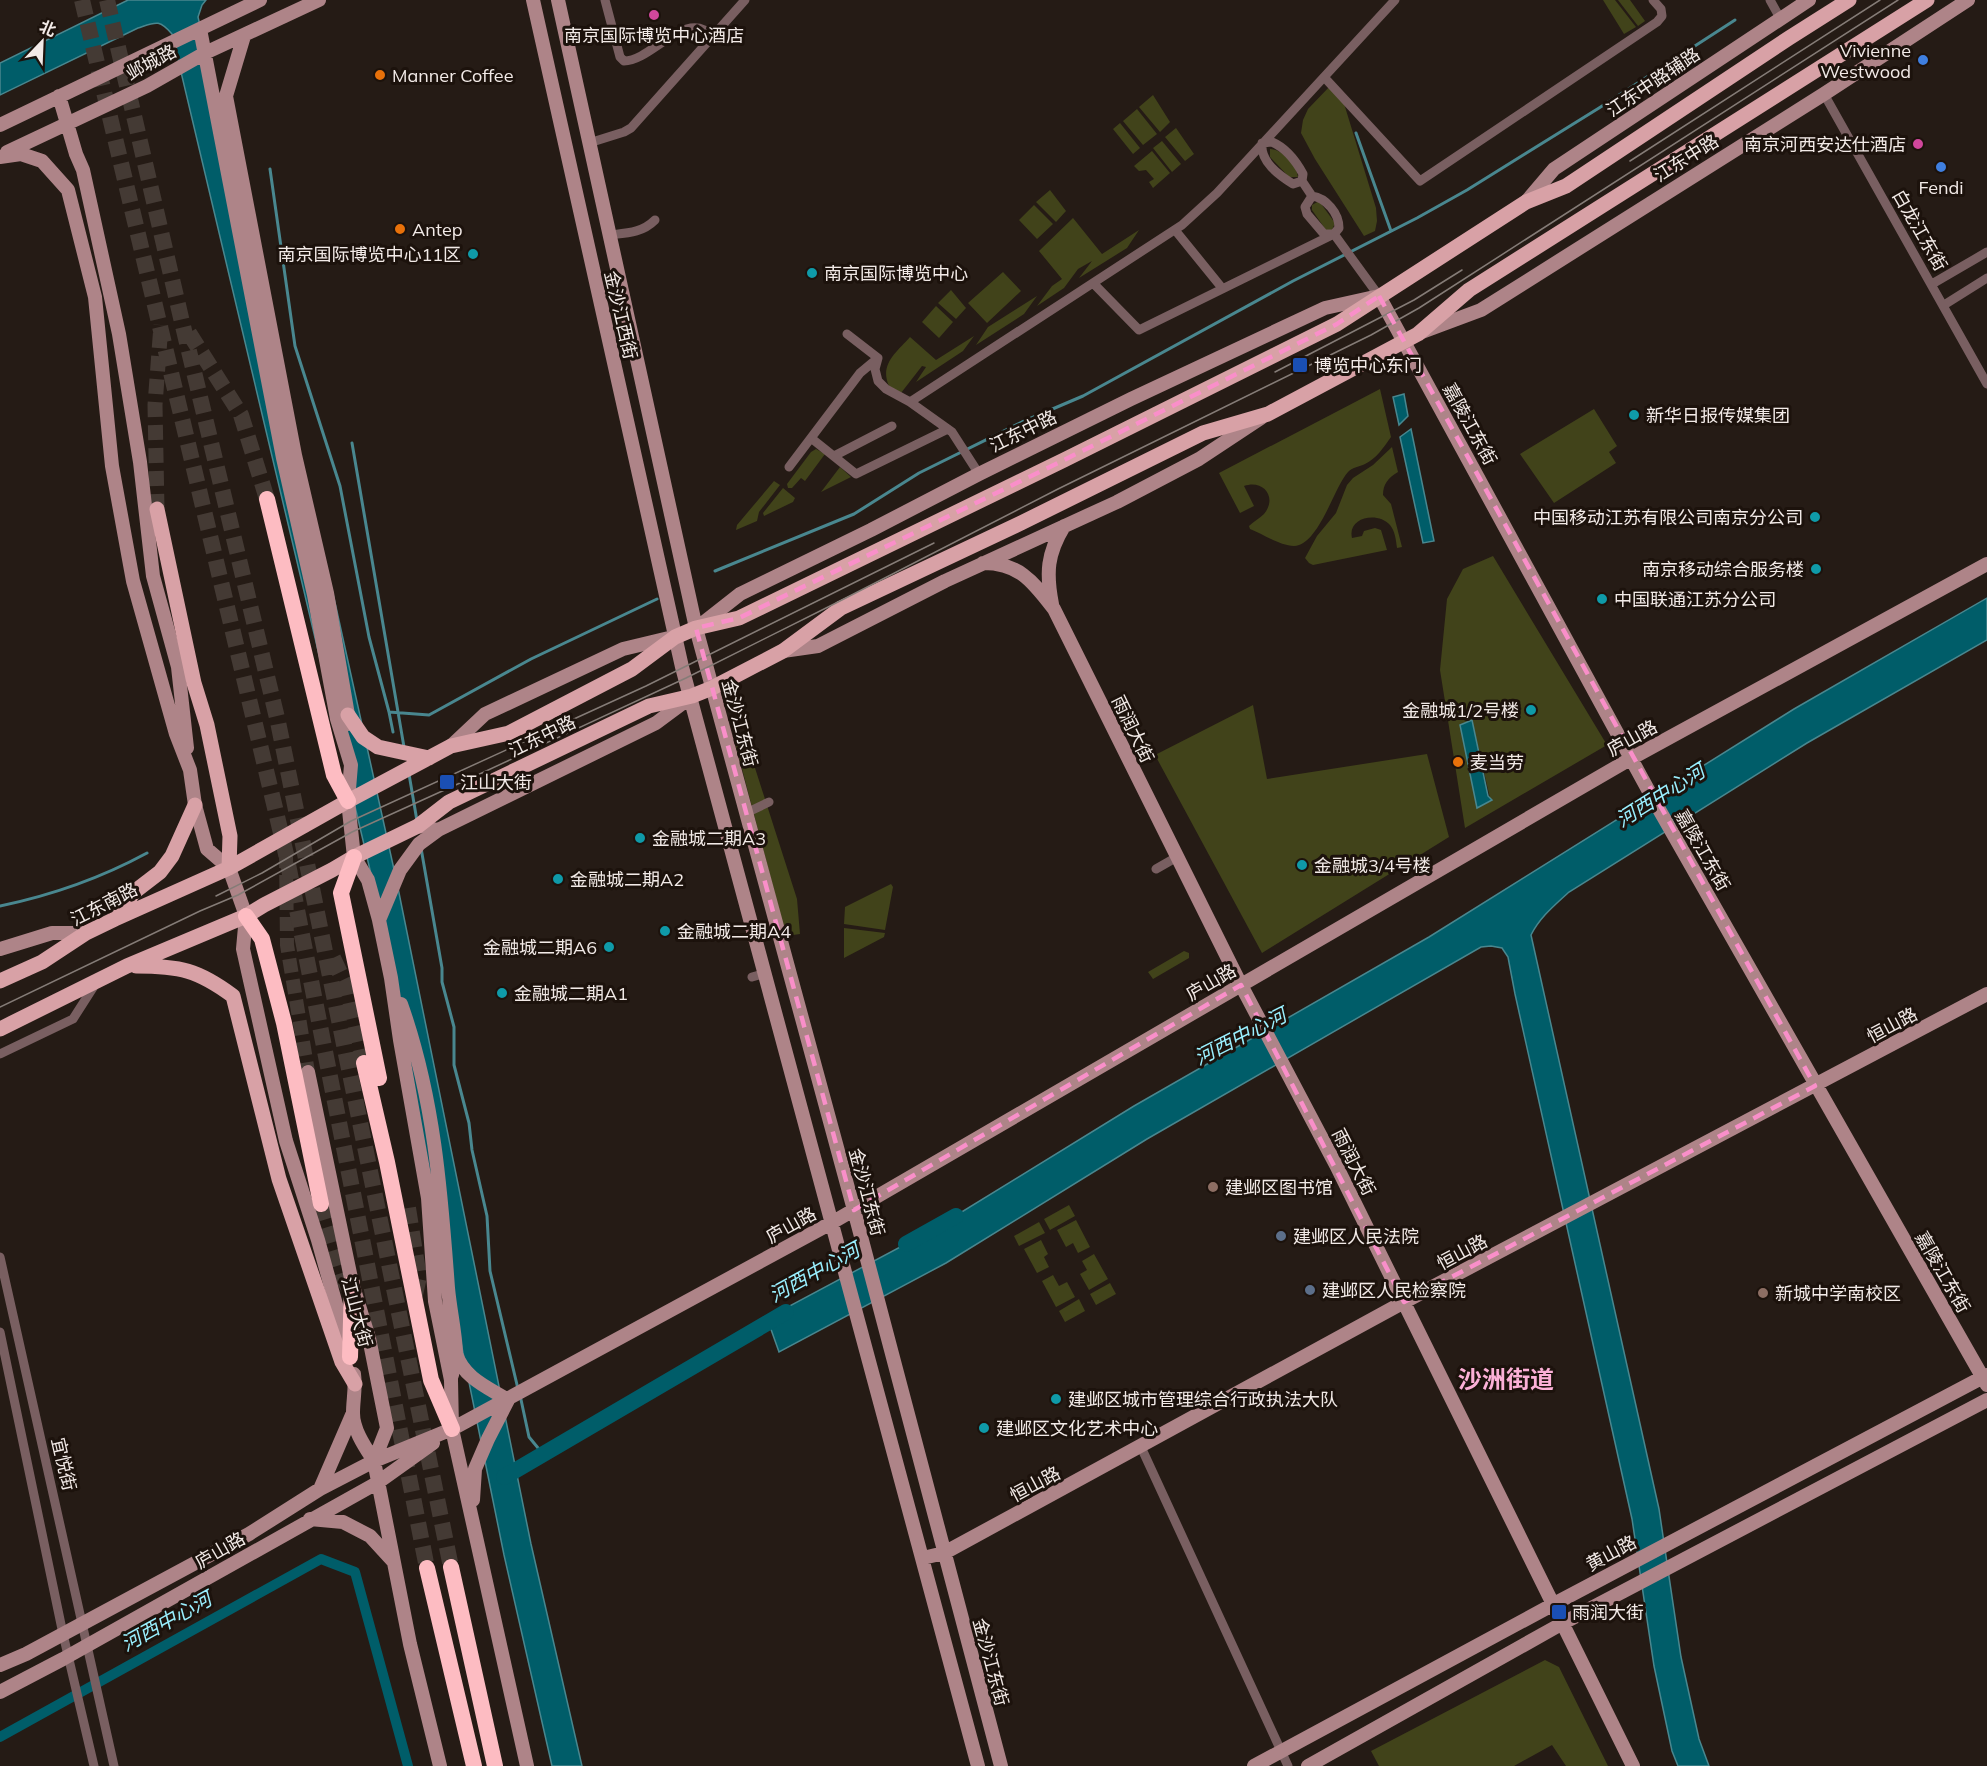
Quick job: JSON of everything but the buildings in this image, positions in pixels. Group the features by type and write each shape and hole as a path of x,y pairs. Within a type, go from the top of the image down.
{"highway":[{"path":"267,499 334,775 348,801"},
{"path":"354,856 341,893 408,1208"},
{"path":"246,916 262,939 284,1023 321,1204"},
{"path":"364,1063 387,1162 431,1380 452,1429"},
{"path":"350,1357 352,1283"},
{"path":"451,1567 495,1766"},
{"path":"427,1568 474,1766"}],"main road":[{"name":"邺城路","path":"0,125 260,0"},
{"name":"邺城路","path":"0,156 147,86 205,53 319,0"},
{"name":"金沙江西街","path":"533,0 675,637"},
{"name":"金沙江西街","path":"558,0 696,628"},
{"name":"江东中路辅路","path":"1526,202 1554,168 1809,0"},
{"name":"江东中路","path":"452,746 485,714 623,649 675,637 696,628 739,618 1064,460 1336,324 1526,202 1566,186 1849,0"},
{"name":"江东中路","path":"1411,337 1469,290 1927,0"},
{"name":"江东中路","path":"783,651 818,646 908,599 1117,502 1199,459 1268,414 1411,337 1481,310 1824,94 1968,0"},
{"path":"200,29 283,458 314,595 337,719 351,765 348,801 354,856 368,880 380,920 428,1198 435,1301 451,1380 452,1429 527,1766"},
{"path":"244,36 226,96 295,455 327,593 348,715 347,750"},
{"path":"59,96 83,170 119,334 140,462 153,576 178,667 195,805 207,849 229,868"},
{"path":"0,156 21,154 42,161 68,190 94,297 112,466 133,581 176,734 190,770"},
{"name":"江东中路","path":"696,628 740,594 871,531 979,474 1131,399 1325,308 1379,296"},
{"name":"嘉陵江东街","path":"1379,296 1411,337 1652,797 1815,1086 1986,1380"},
{"name":"江东中路","path":"127,966 246,916 354,856 418,826 449,802 649,706 692,696 712,688 783,651 841,608 1021,523 1203,433 1268,414"},
{"path":"157,509 230,836 229,868"},
{"path":"1054,609 1049,587 1049,558 1054,541 1064,526"},
{"path":"983,563 999,563 1023,574 1054,609"},
{"name":"庐山路","path":"0,1665 63,1634 249,1534 320,1488 374,1461 452,1429 508,1400 833,1222 1632,758 1987,564"},
{"name":"雨润大街","path":"1054,609 1241,986 1285,1067 1404,1302 1633,1766"},
{"name":"金沙江东街","path":"696,628 854,1210 1000,1766"},
{"path":"675,637 692,696 759,975 833,1222 978,1766"},
{"name":"江东中路","path":"348,801 452,746 509,733 632,669 675,637"},
{"path":"380,920 400,870 419,844 438,830 656,723 692,696"},
{"path":"348,715 363,738 378,747 429,758"},
{"name":"江东南路","path":"0,981 42,962 86,933 115,918 229,868 348,801"},
{"path":"115,918 134,892 160,872 172,856 195,805"},
{"path":"418,826 438,830"},
{"name":"江山大街","path":"229,868 246,916 243,949 286,1141 318,1240 350,1357 356,1384 352,1415 361,1441 374,1461 411,1644 441,1766"},
{"path":"0,949 52,933 86,933"},
{"path":"0,1029 127,966 169,966 193,972 213,981 233,996 279,1179 342,1362 356,1384"},
{"path":"391,978 414,1042 429,1107 438,1164 450,1312 456,1354 460,1366 471,1378 508,1400 475,1469 472,1514"},
{"name":"恒山路","path":"923,1558 944,1553 1404,1302 1987,994"},
{"path":"308,1072 352,1283 369,1338 387,1428 374,1461"},
{"path":"451,1380 456,1354"},
{"name":"黄山路","path":"1254,1766 1554,1604 1986,1380"},
{"path":"1308,1766 1563,1623 1987,1400"},
{"path":"320,1488 352,1415"},
{"name":"庐山路","path":"0,1692 87,1646 377,1483 452,1429"},
{"path":"310,1519 343,1522 370,1536 393,1561"}],"street":[{"path":"605,0 620,57 624,61 632,61 641,57 671,36 688,19"},
{"path":"589,143 631,128 745,0"},
{"path":"910,402 1175,230 1217,193 1395,0"},
{"path":"1324,77 1420,181 1657,22 1662,16 1661,9 1653,0"},
{"path":"1770,0 1780,18"},
{"path":"671,36 687,29 700,28 712,36"},
{"name":"白龙江东街","path":"1824,94 1987,384"},
{"path":"1262,143 1272,142 1281,146 1303,174 1302,181 1311,196"},
{"path":"1262,143 1261,152 1266,161 1293,184 1302,181"},
{"path":"1094,283 1139,330 1334,234 1339,228 1339,219 1325,201 1311,196"},
{"path":"1311,196 1305,207 1307,214 1324,234 1334,234"},
{"path":"609,235 635,232 655,220"},
{"path":"1175,230 1222,288"},
{"path":"1334,234 1379,296"},
{"path":"1932,284 1987,252"},
{"path":"1944,305 1987,279"},
{"path":"847,334 878,358"},
{"path":"878,358 875,369 878,381 886,389 910,402 952,432 979,474"},
{"path":"789,467 860,373 878,358"},
{"path":"834,456 892,426"},
{"path":"811,438 856,474 948,429"},
{"path":"746,813 769,802"},
{"path":"1156,869 1177,857"},
{"path":"0,1054 73,1019 97,982"},
{"name":"宜悦街","path":"0,1257 114,1766"},
{"name":"宜悦街","path":"0,1332 3,1358 94,1766"},
{"path":"3,1358 21,1350"},
{"path":"1141,1447 1288,1766"}],"highlighted area":[{"path":"1379,296 1815,1086 1404,1302 1241,985 854,1210 696,628 739,618 1337,324"}],"green space":[{"path":"1603,0 1615,0 1636,27 1624,34"},
{"path":"1618,0 1630,0 1645,21 1638,26"},
{"path":"1331,85 1342,97 1376,208 1375,231 1364,236 1301,133 1308,109"},
{"path":"1153,95 1170,122 1160,132 1139,107"},
{"path":"1137,109 1157,134 1143,145 1123,121"},
{"path":"1120,123 1140,148 1133,154 1113,129"},
{"path":"1176,128 1194,154 1185,161 1165,137"},
{"path":"1162,141 1181,164 1172,172 1153,148"},
{"path":"1270,149 1288,158 1298,177 1289,177 1270,157"},
{"path":"1152,151 1170,173 1153,188 1149,182 1154,179 1146,170 1139,171 1134,166"},
{"path":"1050,190 1066,211 1056,222 1036,202"},
{"path":"1319,201 1335,223 1332,230 1326,230 1312,210 1312,205"},
{"path":"1034,205 1053,224 1037,239 1019,220"},
{"path":"1073,218 1102,254 1139,230 1127,248 1079,278 1092,261 1078,269 1064,288 1037,306 1052,286 1062,279 1039,251"},
{"path":"1003,272 1021,291 987,323 968,303"},
{"path":"951,290 966,308 956,319 938,303"},
{"path":"1037,296 1024,314 976,345 988,327"},
{"path":"936,306 953,322 939,338 922,322"},
{"path":"974,336 963,351 916,382 926,367 922,366 901,393 889,386 886,378 888,365 895,353 910,337 936,360"},
{"path":"1380,389 1391,437 1373,459 1348,472 1311,536 1303,543 1294,546 1277,542 1250,529 1249,526 1268,508 1269,496 1262,487 1257,485 1244,486 1254,506 1240,513 1219,473"},
{"path":"1594,409 1617,446 1609,452 1616,463 1554,503 1520,454"},
{"path":"1392,447 1398,472 1387,482 1383,495 1391,504 1402,547 1397,548 1393,530 1385,521 1378,518 1365,518 1354,525 1352,538 1362,536 1364,531 1375,528 1381,530 1387,550 1313,565 1309,563 1305,558 1317,536 1336,513 1347,485"},
{"path":"816,449 825,454 805,481 801,478 792,488 788,488 787,484 811,452"},
{"path":"840,467 851,477 821,492"},
{"path":"774,481 780,485 759,512 757,521 736,530 737,525"},
{"path":"783,488 795,498 793,502 764,516 763,513"},
{"path":"1493,556 1607,745 1465,828 1440,670 1447,599 1463,569","holes":["1472,720 1490,798 1478,808"]},
{"path":"1253,705 1267,779 1427,754 1449,837 1262,953 1155,755"},
{"path":"747,743 797,899 800,934 786,936 736,746"},
{"path":"891,884 893,887 885,930 844,924 845,907"},
{"path":"844,928 885,933 884,937 844,958"},
{"path":"1184,951 1189,953 1189,958 1153,979 1148,972"},
{"path":"1069,1205 1075,1216 1050,1230 1044,1219"},
{"path":"1076,1220 1090,1247 1078,1253 1073,1243 1066,1247 1057,1230"},
{"path":"1039,1222 1045,1233 1019,1246 1014,1236"},
{"path":"1041,1240 1048,1254 1044,1257 1049,1267 1037,1273 1024,1249"},
{"path":"1094,1254 1108,1279 1089,1290 1080,1274 1087,1270 1082,1261"},
{"path":"1053,1275 1059,1286 1067,1282 1075,1297 1056,1307 1042,1281"},
{"path":"1110,1283 1116,1294 1096,1305 1090,1294"},
{"path":"1079,1299 1085,1311 1065,1322 1059,1311"},
{"path":"1545,1660 1559,1667 1608,1766 1566,1766 1552,1745 1514,1766 1379,1766 1371,1751"}],"water":[{"path":"128,0 206,0 198,17 336,607 397,883 531,1544 582,1766 552,1766 504,1555 427,1175 375,891 172,34 160,24 149,24 0,95 0,63"},
{"path":"1404,394 1408,416 1399,425 1393,397"},
{"path":"1411,429 1434,541 1423,543 1400,437"},
{"path":"1987,598 1987,640 1807,743 1569,892 1543,917 1531,935 1659,1509 1681,1657 1699,1739 1709,1766 1678,1766 1672,1751 1654,1666 1632,1519 1508,957 1502,948 1481,947 1147,1139 946,1263 779,1352 767,1318 934,1229 1134,1106 1429,937 1794,709"},
{"path":"1472,720 1488,796 1492,800 1477,808 1460,725"}],"waterway":[{"path":"715,571 854,514 919,473 1022,422 1083,396 1293,281 1417,218 1467,190 1599,108 1735,20"},
{"path":"1356,133 1391,231"},
{"path":"270,169 295,346 340,486 369,637 389,712 429,715 531,659 657,599"},
{"path":"352,443 404,747"},
{"path":"389,712 393,732"},
{"path":"409,774 417,821"},
{"path":"421,848 442,968 442,982 454,1027 454,1065 469,1123 472,1150 487,1216 490,1271 518,1389"},
{"path":"0,906 39,897 75,885 111,871 147,853"},
{"name":"河西中心河","path":"906,1244 956,1216"},
{"name":"河西中心河","path":"504,1477 786,1312"},
{"path":"520,1395 529,1437 543,1454"},
{"name":"河西中心河","path":"0,1737 321,1559 355,1572 408,1766"}],"tunnel":[{"path":"82,0 286,854 427,1568"},
{"path":"107,0 278,722 451,1567"},
{"path":"157,509 155,405 161,325"},
{"path":"189,333 241,415 267,499"},
{"path":"286,854 287,945 308,1072"},
{"path":"333,958 347,988 364,1063"},
{"path":"321,1204 345,1282 354,1296"},
{"path":"408,1208 419,1277 414,1299"}],"tram line":[{"path":"1630,161 1880,0"},
{"path":"0,1007 238,895 352,832 686,678 1058,489 1371,335 1419,308 1898,0"},
{"path":"1275,372 1414,300 1462,270"},
{"path":"216,896 262,873 351,821 646,686 934,543"}],"place":[{"name":"南京国际博览中心酒店","path":"654,15"},
{"name":"Vivienne Westwood","path":"1923,60"},
{"name":"Manner Coffee","path":"380,75"},
{"name":"南京河西安达仕酒店","path":"1918,144"},
{"name":"Fendi","path":"1941,167"},
{"name":"Antep","path":"400,229"},
{"name":"南京国际博览中心11区","path":"473,254"},
{"name":"南京国际博览中心","path":"812,273"},
{"name":"博览中心东门","path":"1300,365"},
{"name":"新华日报传媒集团","path":"1634,415"},
{"name":"中国移动江苏有限公司南京分公司","path":"1815,517"},
{"name":"南京移动综合服务楼","path":"1816,569"},
{"name":"中国联通江苏分公司","path":"1602,599"},
{"name":"金融城1/2号楼","path":"1531,710"},
{"name":"麦当劳","path":"1458,762"},
{"name":"江山大街","path":"447,782"},
{"name":"金融城二期A3","path":"640,838"},
{"name":"金融城3/4号楼","path":"1302,865"},
{"name":"金融城二期A2","path":"558,879"},
{"name":"金融城二期A4","path":"665,931"},
{"name":"金融城二期A6","path":"609,947"},
{"name":"金融城二期A1","path":"502,993"},
{"name":"建邺区图书馆","path":"1213,1187"},
{"name":"建邺区人民法院","path":"1281,1236"},
{"name":"建邺区人民检察院","path":"1310,1290"},
{"name":"新城中学南校区","path":"1763,1293"},
{"name":"建邺区城市管理综合行政执法大队","path":"1056,1399"},
{"name":"建邺区文化艺术中心","path":"984,1428"},
{"name":"雨润大街","path":"1559,1612"}],"district":[{"name":"沙洲街道","path":"1506,1379"}]}
